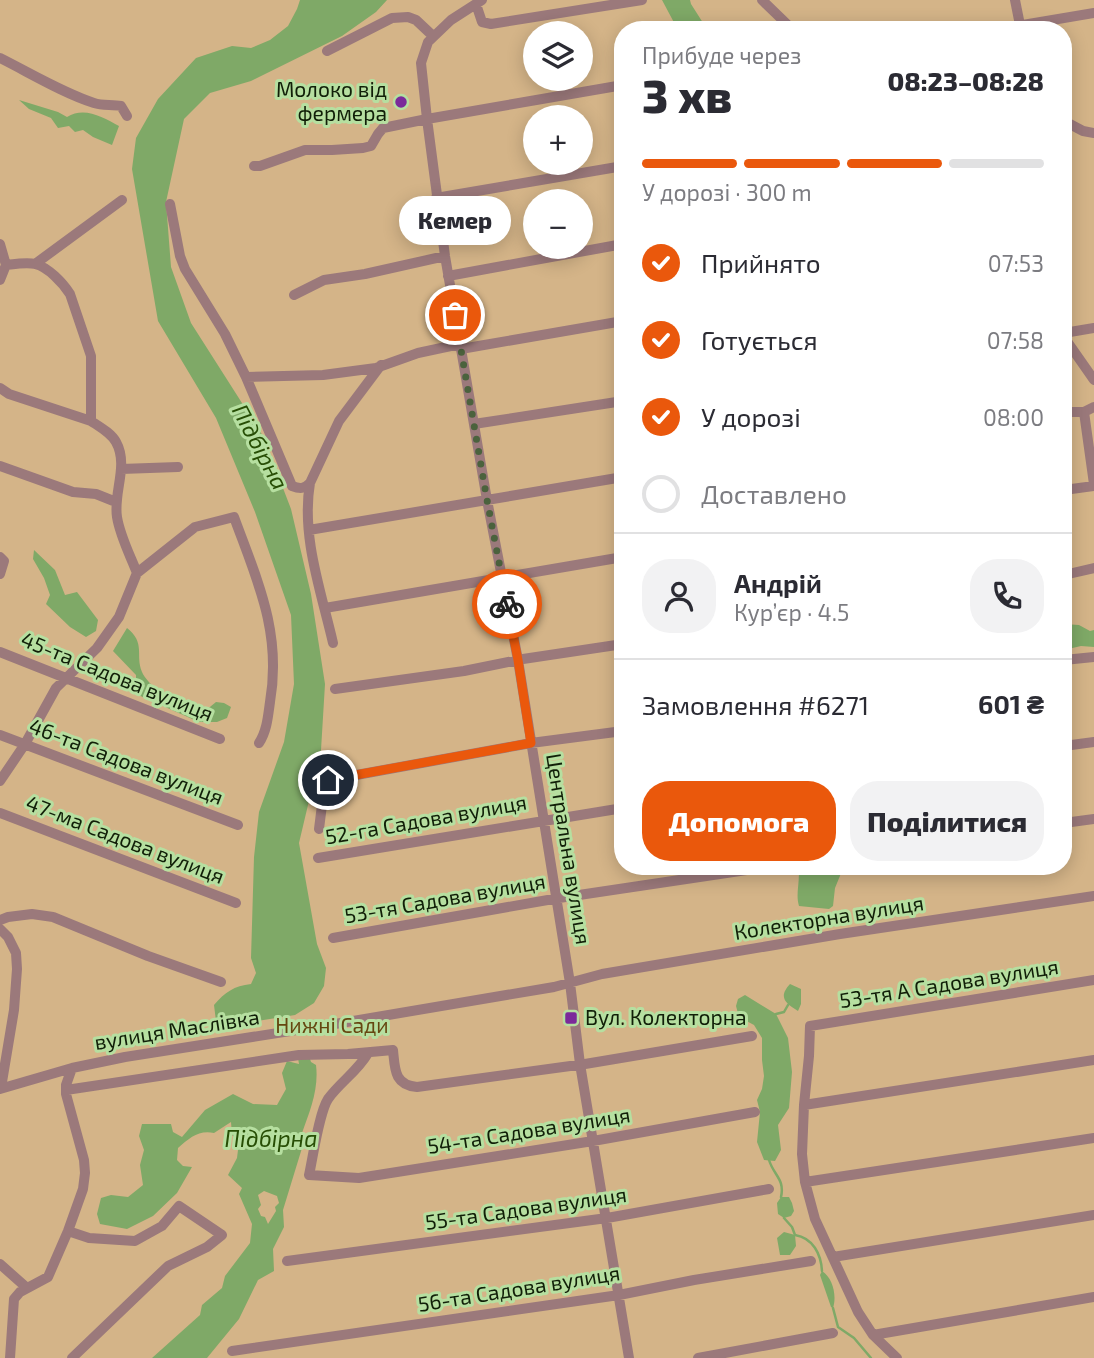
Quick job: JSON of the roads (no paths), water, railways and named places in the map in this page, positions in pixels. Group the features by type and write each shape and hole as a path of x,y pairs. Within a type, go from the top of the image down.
{"street":[{"path":"327,51 392,18 408,17 416,20 433,36 451,20 479,2 482,22 491,24 642,0"},
{"path":"762,0 784,21"},
{"path":"1015,0 1019,21"},
{"path":"1052,21 1094,13"},
{"name":"Центральна вулиця","path":"433,36 428,42 421,63 436,198 487,500 518,660 570,983 580,1064 629,1358"},
{"path":"0,58 80,98 98,105 121,106 127,116"},
{"path":"254,166 305,150 371,146 383,128 614,87"},
{"path":"1072,125 1094,133"},
{"path":"436,198 614,168"},
{"path":"35,264 122,200"},
{"path":"170,204 185,269 225,334 292,486 300,489 309,486"},
{"path":"0,244 6,265 0,280"},
{"path":"448,276 614,246"},
{"path":"295,295 324,280 445,256"},
{"path":"6,265 35,264 47,270 70,294 91,356 92,421"},
{"path":"246,377 323,375 376,368 418,352 614,322"},
{"path":"1072,333 1094,328"},
{"path":"1072,347 1094,380"},
{"path":"332,643 315,572 307,505 309,486 339,421 381,365"},
{"path":"0,388 9,394 92,421 116,442 121,457 117,516 138,573"},
{"path":"474,424 614,402"},
{"path":"1072,489 1094,485 1089,409"},
{"path":"0,466 73,492 96,494 116,502"},
{"path":"121,469 178,467"},
{"path":"309,530 614,479"},
{"path":"0,781 25,744 56,688 97,648 119,617 138,573 195,527 234,517 264,600 273,641 274,672 271,695 265,734 259,743"},
{"path":"0,557 4,561 0,574"},
{"path":"325,608 614,558"},
{"path":"1072,573 1094,568"},
{"path":"335,689 464,671 614,645"},
{"name":"45-та Садова вулиця","path":"0,651 220,739"},
{"path":"1072,659 1094,657"},
{"path":"319,829 324,789 328,780 531,743 614,731"},
{"name":"46-та Садова вулиця","path":"0,734 239,825"},
{"path":"1072,745 1094,742"},
{"name":"52-га Садова вулиця","path":"318,858 614,809"},
{"name":"47-ма Садова вулиця","path":"0,813 236,903"},
{"path":"1072,822 1094,819"},
{"name":"53-тя Садова вулиця","path":"333,939 556,898 711,875"},
{"name":"Колекторна вулиця","path":"570,983 602,974 840,934 1094,896"},
{"path":"0,920 32,914 54,917 148,957 221,982"},
{"path":"0,929 8,937 16,953 17,969 14,1010 1,1088"},
{"name":"53-тя А Садова вулиця","path":"804,1105 811,1025 1094,980"},
{"name":"вулиця Маслівка","path":"1,1088 125,1056 341,1023 570,983"},
{"path":"66,1090 299,1055 393,1051 398,1078 406,1085 417,1087 752,1036"},
{"name":"54-та Садова вулиця","path":"368,1053 323,1109 309,1175 359,1178 755,1112"},
{"path":"897,1358 873,1335 858,1312 815,1219 805,1182 802,1154 804,1105 1094,1060"},
{"path":"10,1358 14,1298 48,1277 83,1189 84,1160 66,1090 72,1068"},
{"path":"805,1182 1094,1139"},
{"name":"55-та Садова вулиця","path":"287,1261 607,1218 769,1189"},
{"path":"68,1231 89,1238 135,1241 162,1226 179,1206 222,1235 207,1247 168,1266 72,1358"},
{"path":"833,1257 1094,1215"},
{"name":"56-та Садова вулиця","path":"232,1351 619,1295 694,1279 811,1261"},
{"path":"0,1264 23,1290"},
{"path":"873,1335 1094,1297"},
{"path":"698,1358 833,1333"}],"water":[{"path":"300,0 387,0 376,12 342,36 251,81 210,93 184,119 166,202 171,267 191,323 263,436 291,509 311,594 325,684 321,750 299,843 317,944 326,968 324,986 314,1003 295,1015 226,1026 216,1021 214,1005 230,990 251,984 256,973 251,958 254,857 259,812 284,742 294,684 291,615 255,512 216,418 158,321 132,169 136,138 158,99 196,58 232,46 251,48 270,40 288,26"},
{"path":"662,0 690,0 702,21 673,21"},
{"path":"19,100 67,117 80,112 93,114 119,126 112,145 83,130 75,132 69,126 58,128 51,118 29,109"},
{"path":"34,550 55,570 65,595 77,592 98,620 96,631 86,637 70,627 46,604 50,595 33,559"},
{"path":"1072,625 1094,630 1094,647 1072,648"},
{"path":"127,628 138,644 142,672 158,691 179,705 192,704 205,711 216,702 224,703 231,707 227,718 217,722 199,722 136,694 136,675 113,651"},
{"path":"840,875 835,888 833,906 829,909 799,906 799,876"},
{"path":"790,984 801,989 798,1011 784,996"},
{"path":"745,995 776,1014 788,1038 792,1072 789,1108 778,1125 781,1150 775,1161 764,1160 757,1142 760,1112 757,1100 764,1076 762,1038 754,1025 739,1017 736,1006 738,999"},
{"name":"Підбірна","path":"309,1056 311,1062 316,1065 315,1091 302,1133 310,1143 302,1148 283,1210 284,1227 273,1249 274,1271 258,1280 239,1319 207,1358 152,1358 200,1315 202,1305 222,1288 225,1276 250,1243 252,1224 239,1194 242,1188 228,1175 237,1158 239,1142 232,1135 231,1122 214,1133 194,1136 178,1148 177,1160 183,1166 192,1167 177,1193 153,1216 127,1229 100,1224 97,1214 101,1198 111,1195 128,1197 143,1185 140,1165 144,1150 139,1136 142,1124 171,1124 173,1132 182,1137 205,1110 233,1094 253,1104 277,1105 286,1089 282,1073 287,1061 299,1064 298,1058","holes":["264,1191 277,1196 279,1203 268,1224 258,1209 261,1205 258,1195"]},
{"path":"781,1197 789,1197 794,1211 791,1216 784,1218 778,1214 777,1203"},
{"path":"784,1232 795,1235 796,1246 790,1255 780,1255 777,1238"},
{"path":"822,1271 833,1288 833,1308 820,1275"}],"waterway":[{"path":"776,1014 784,1012 788,1005"},
{"path":"769,1160 780,1182 781,1197"},
{"path":"784,1218 795,1235 807,1240 815,1248 822,1271"},
{"path":"833,1308 838,1327 854,1338 871,1358"}],"place":[{"name":"Молоко від фермера","path":"401,102"},
{"name":"Кемер","path":"455,315"},
{"name":"Вул. Колекторна","path":"571,1018"}],"park label":[{"name":"Нижні Сади","path":"332,1026"}]}
